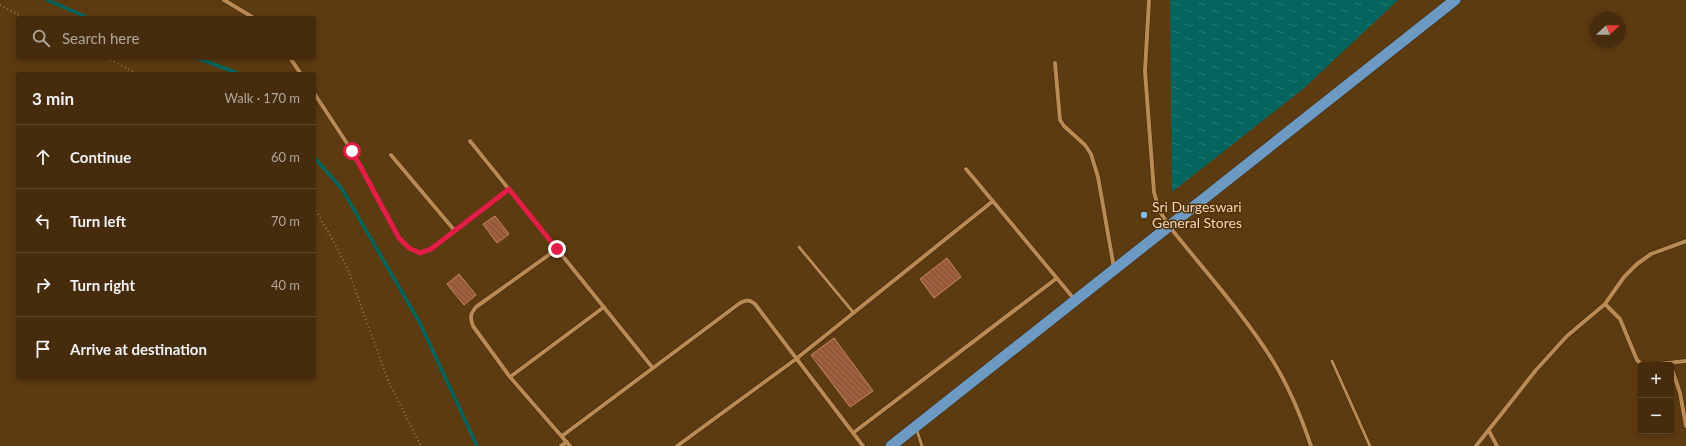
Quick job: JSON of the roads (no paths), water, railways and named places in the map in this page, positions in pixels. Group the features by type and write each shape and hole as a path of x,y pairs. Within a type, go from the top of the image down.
{"highway":[{"path":"891,446 1455,0"}],"street":[{"path":"224,0 251,16"},
{"path":"1150,0 1145,71 1154,192 1159,210 1169,226 1245,322 1273,361 1298,408 1311,446"},
{"path":"291,60 300,72"},
{"path":"1055,63 1060,120 1064,126 1085,144 1091,154 1098,177 1114,269"},
{"path":"316,96 352,151 399,238 409,248 420,253 431,249 509,189"},
{"path":"470,141 652,367"},
{"path":"391,155 455,231"},
{"path":"966,169 1075,300"},
{"path":"677,446 796,359 993,201"},
{"path":"1476,446 1536,370 1562,341 1605,304 1624,277 1651,254 1686,241"},
{"path":"557,249 476,307 472,312 471,319 473,326 510,377 568,444 561,446"},
{"path":"853,433 1057,278"},
{"path":"562,436 652,367 745,300 750,300 755,304 862,446"},
{"path":"1605,304 1620,319 1639,362"},
{"path":"510,377 604,307"},
{"path":"1674,364 1686,361"},
{"path":"1674,374 1680,393 1686,426"},
{"path":"1489,431 1497,446"}],"lane":[{"path":"799,248 853,312"},
{"path":"1332,361 1370,446"},
{"path":"916,426 922,446"}],"water":[{"path":"1170,0 1398,0 1303,89 1172,192"}],"waterway":[{"path":"47,0 84,16"},
{"path":"202,60 235,72"},
{"path":"316,159 342,189 420,323 477,446"}],"place":[{"name":"Sri Durgeswari General Stores","path":"1144,215"}]}
